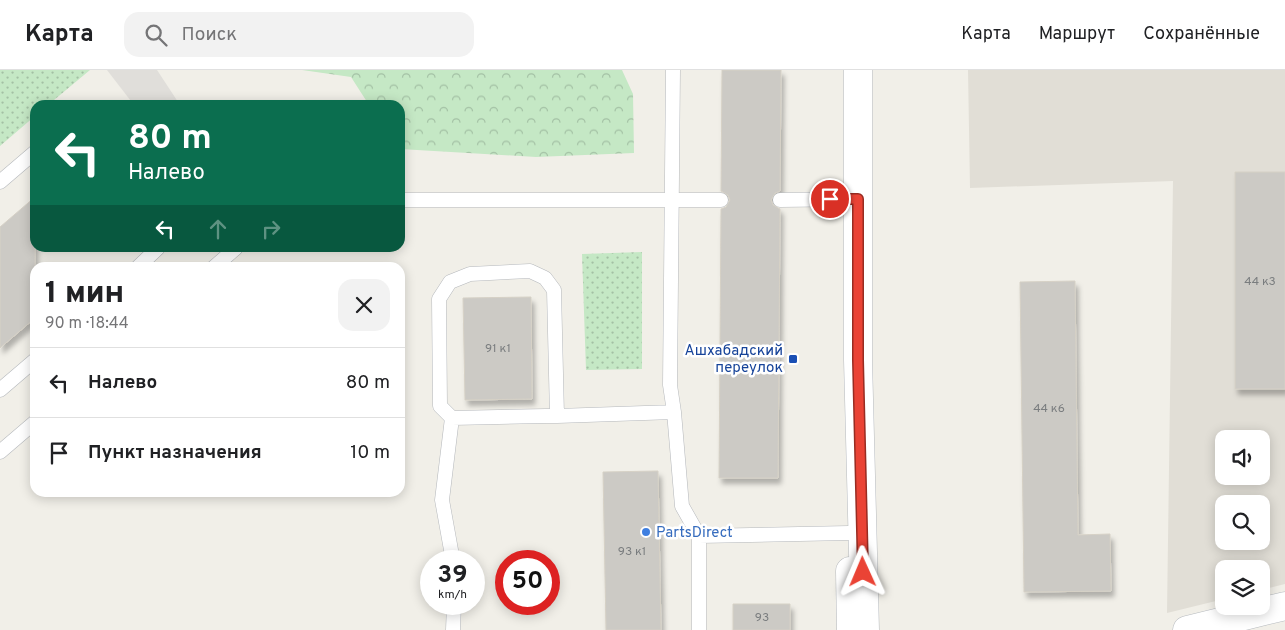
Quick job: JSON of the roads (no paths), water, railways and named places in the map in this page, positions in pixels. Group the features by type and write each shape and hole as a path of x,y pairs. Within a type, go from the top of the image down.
{"main road":[{"path":"849,70 865,630"},
{"path":"851,630 853,199 858,70"},
{"path":"1187,630 1285,606"}],"lane":[{"path":"674,70 670,385 682,506 699,536 699,630"},
{"path":"0,182 30,156"},
{"path":"780,200 853,199"},
{"path":"405,200 721,200"},
{"path":"143,262 154,252"},
{"path":"220,262 231,252"},
{"path":"556,416 554,290 545,278 530,272 470,274 450,282 440,299 440,406 452,418 556,416 674,412"},
{"path":"0,390 30,364"},
{"path":"451,550 442,500 452,418"},
{"path":"0,452 30,426"},
{"path":"699,536 850,533"},
{"path":"453,630 454,615"}],"place":[{"name":"Ашхабадский переулок","path":"793,359"},
{"name":"PartsDirect","path":"646,532"}]}
